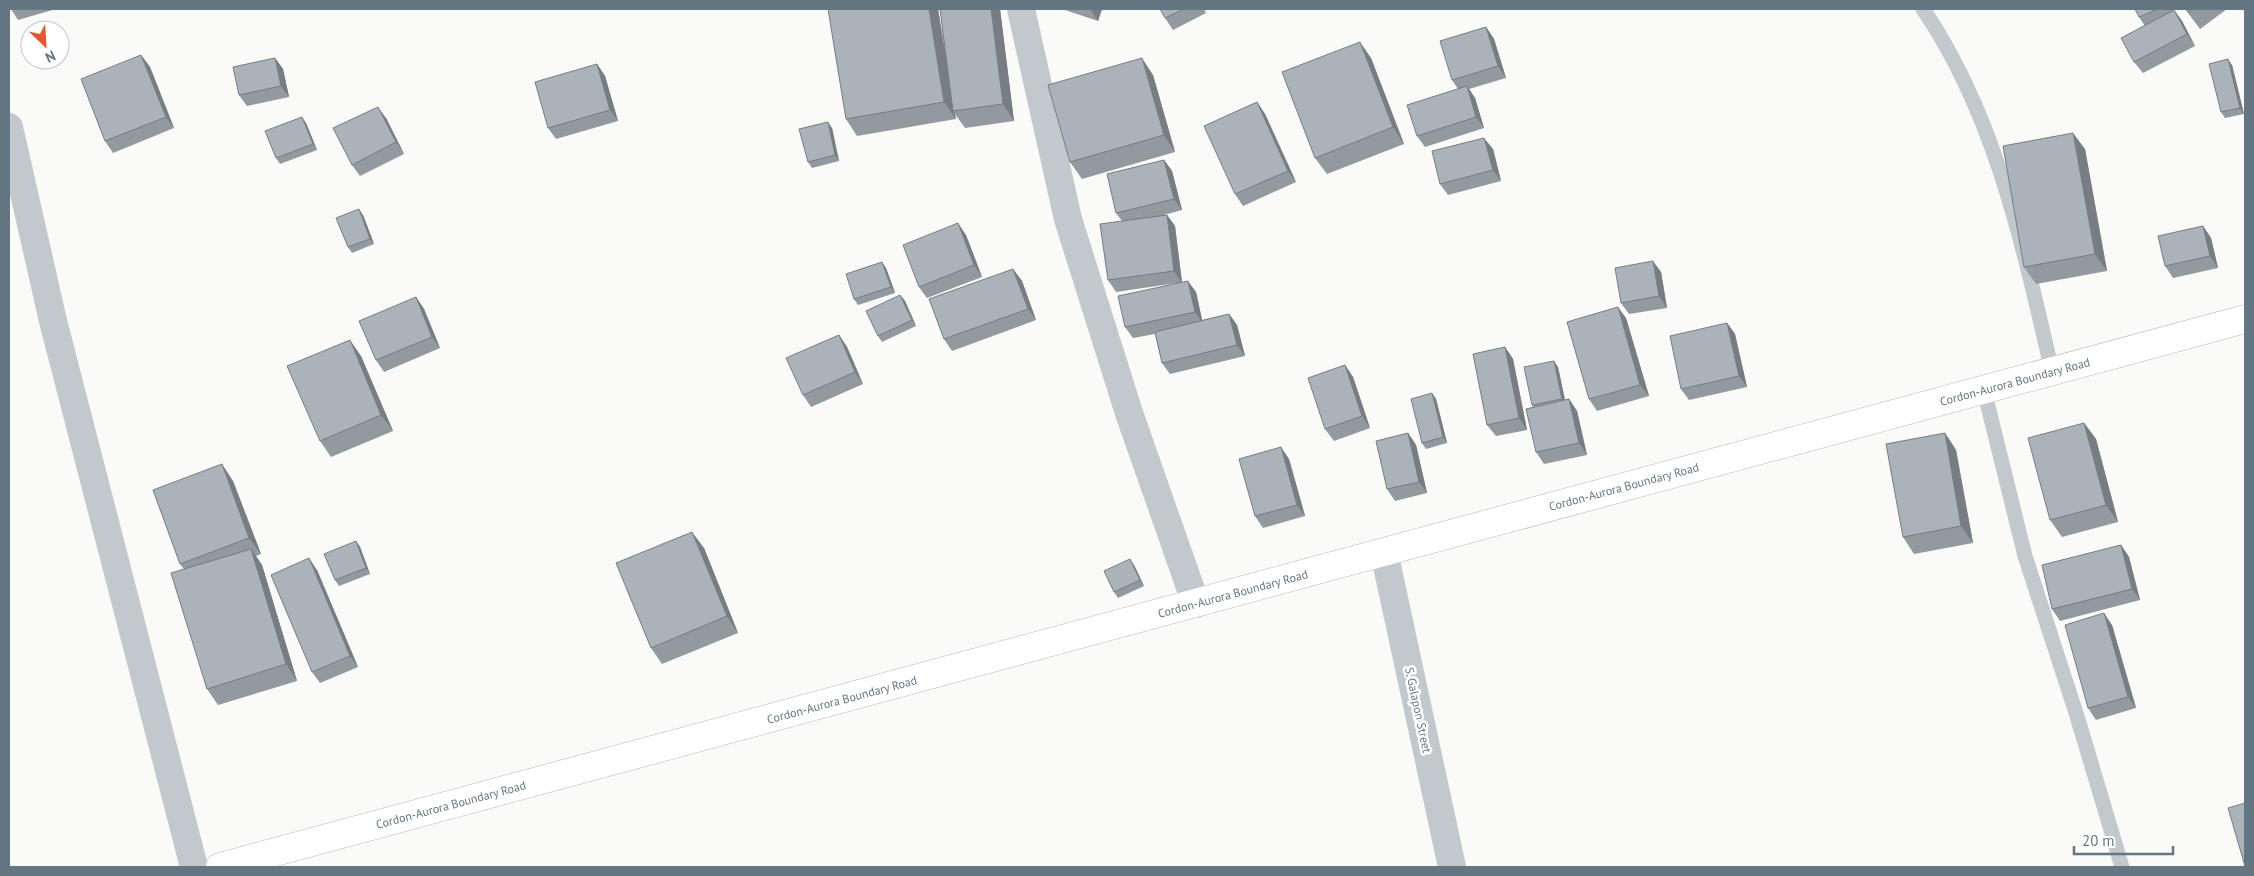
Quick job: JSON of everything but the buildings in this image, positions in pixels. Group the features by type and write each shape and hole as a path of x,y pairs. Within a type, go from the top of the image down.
{"main road":[{"name":"Cordon-Aurora Boundary Road","path":"220,867 2245,319"}],"street":[{"path":"1021,9 1068,219 1129,413 1196,604"},
{"path":"9,127 55,330 194,867"},
{"name":"S. Galapon Street","path":"1384,552 1452,867"}],"lane":[{"path":"1923,9 1937,30 1984,124 2021,240 2052,371"},
{"path":"1984,390 2025,556 2077,716 2122,867"}]}
